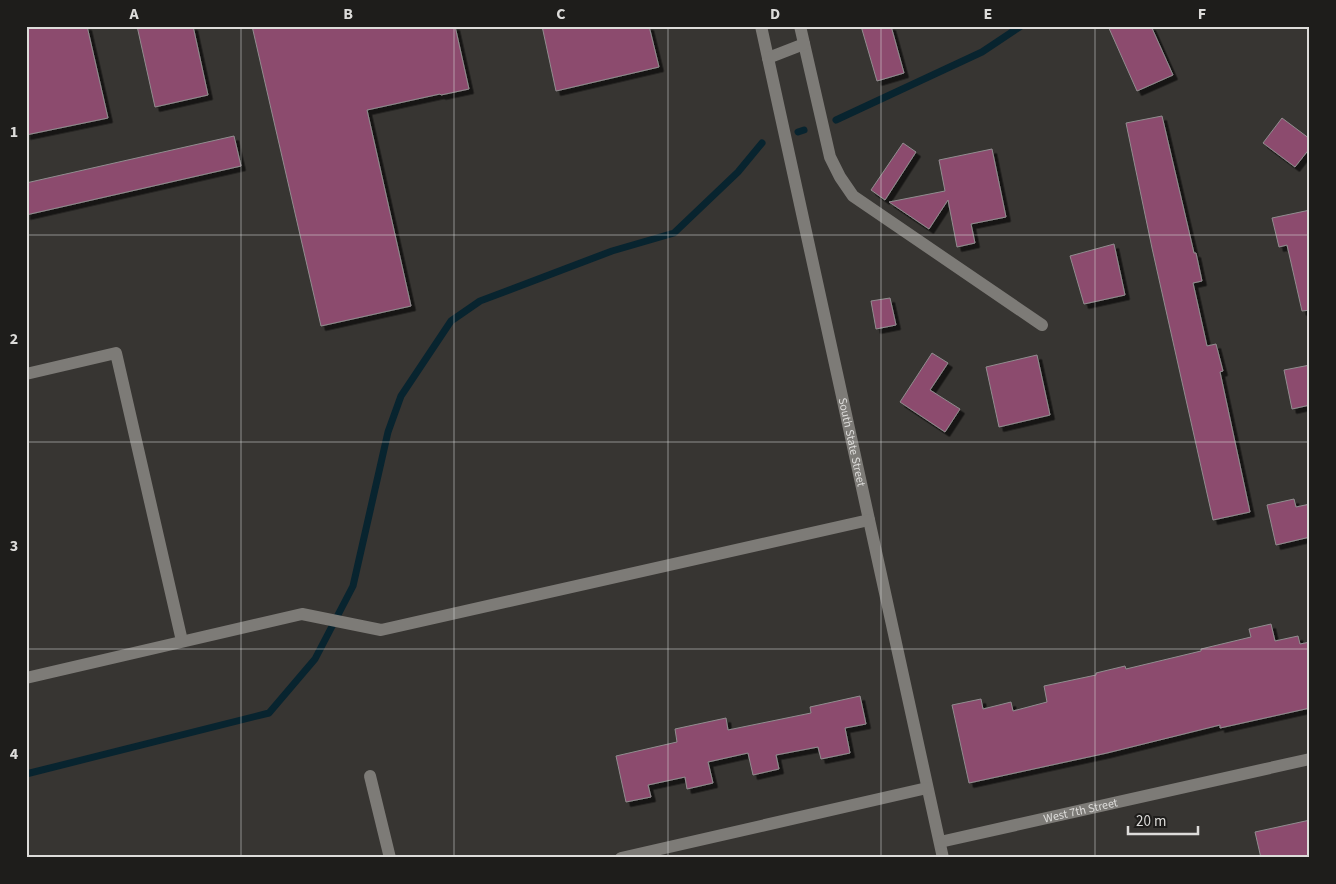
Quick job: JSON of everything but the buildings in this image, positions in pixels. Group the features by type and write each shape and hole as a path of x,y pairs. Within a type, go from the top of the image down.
{"street":[{"name":"South State Street","path":"761,26 943,858"},
{"path":"800,26 830,158 853,196 1042,325"},
{"path":"768,58 804,44"},
{"path":"26,374 116,353 182,642"},
{"path":"26,678 302,614 381,630 869,520"},
{"name":"West 7th Street","path":"940,842 1310,759"},
{"path":"370,776 390,858"},
{"path":"621,858 927,788"}],"waterway":[{"path":"836,120 982,52 1021,26"},
{"path":"798,132 804,130"},
{"path":"26,774 269,713 315,659 353,586 388,432 401,396 451,321 480,301 612,251 674,233 738,172 762,143"}]}
